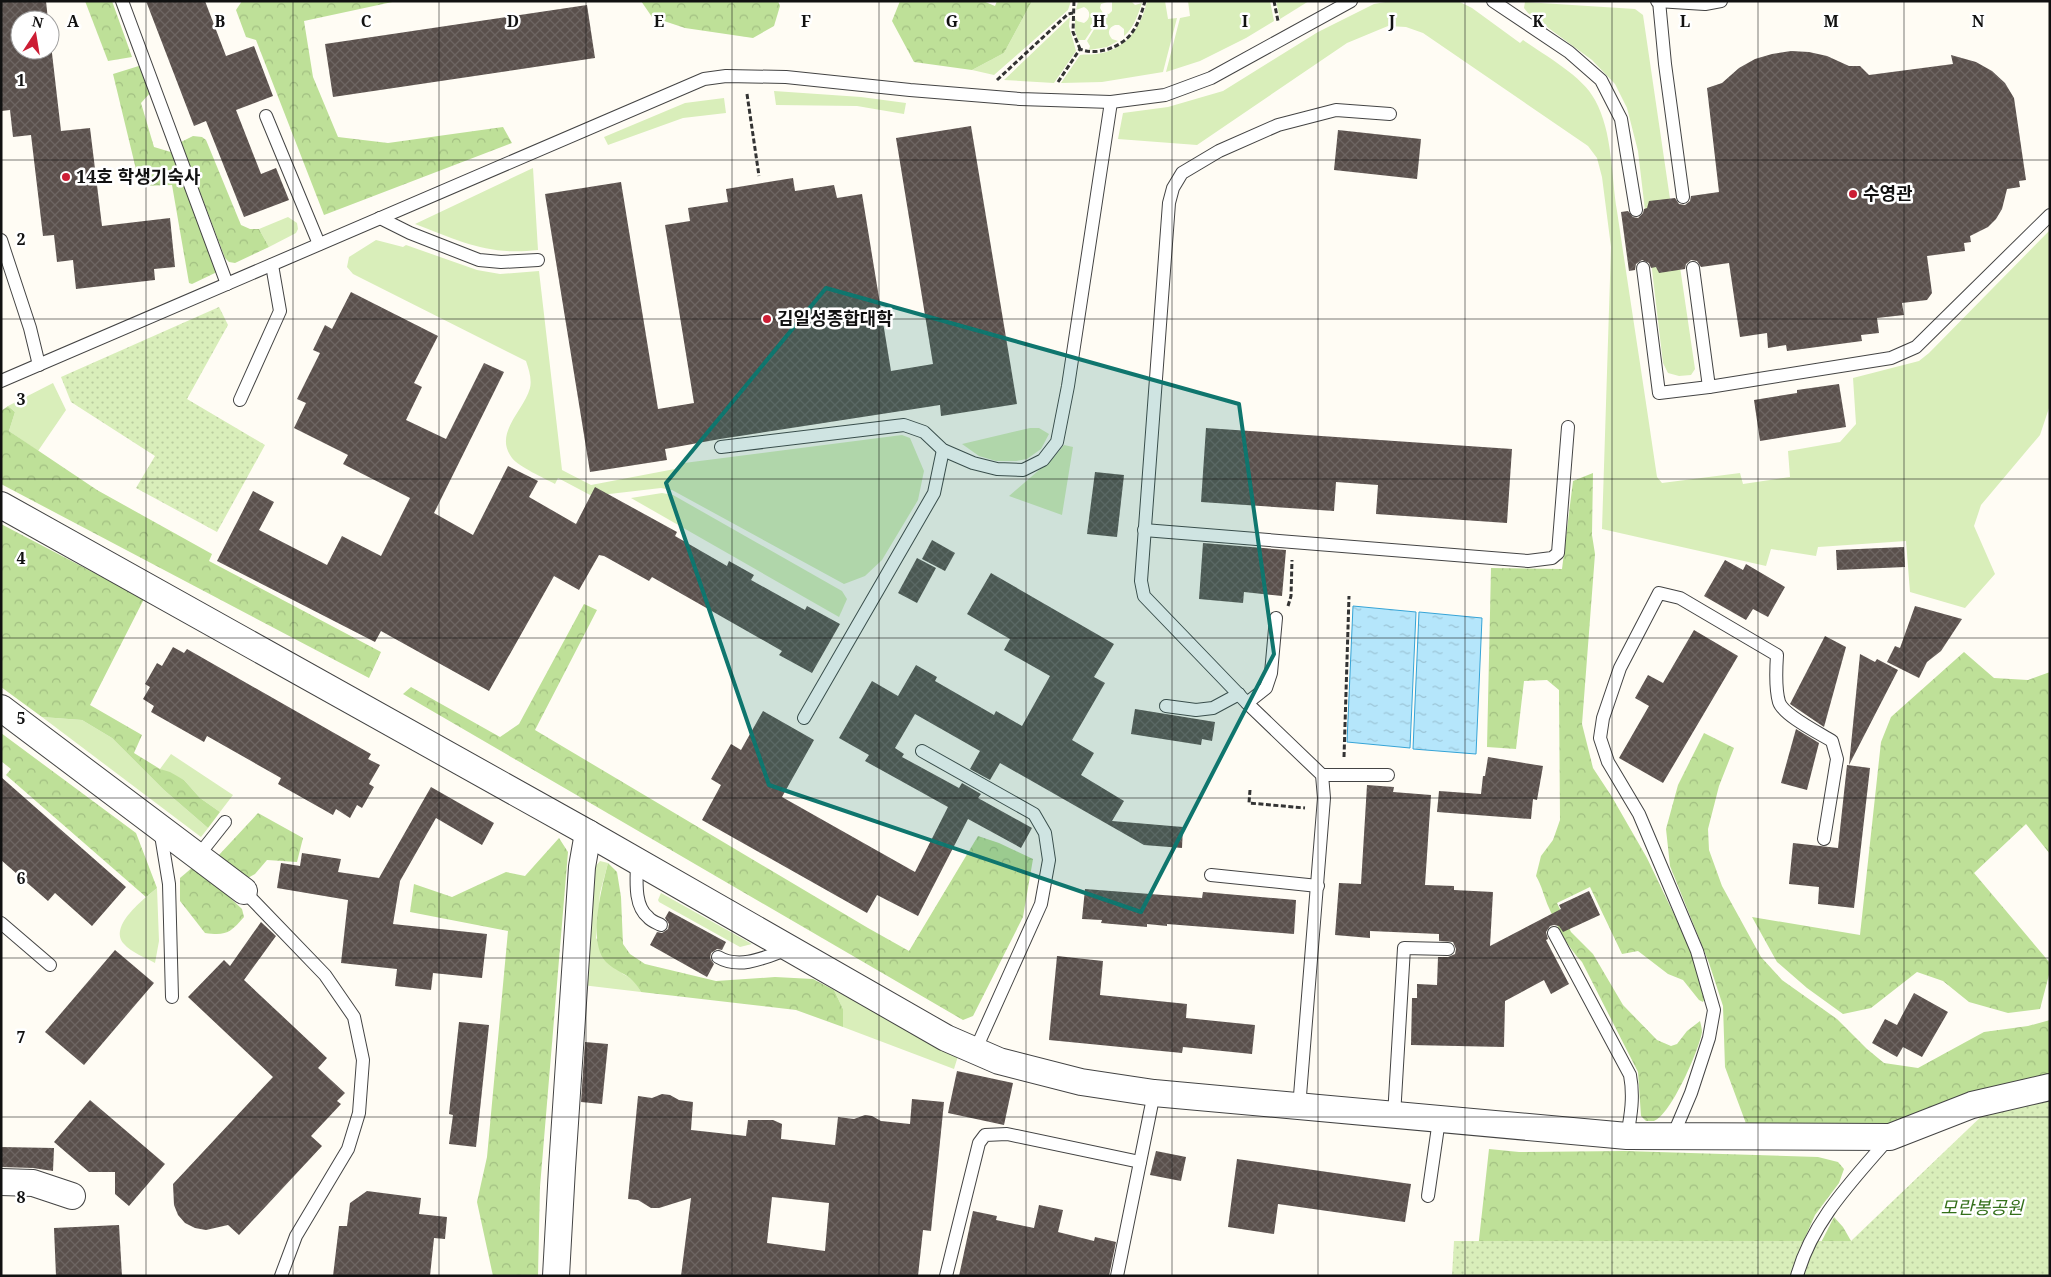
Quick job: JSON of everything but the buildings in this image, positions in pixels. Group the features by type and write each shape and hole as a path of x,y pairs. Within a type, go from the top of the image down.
{"street":[{"path":"1,505 588,833 946,1038 999,1061 1081,1082 1154,1094 1627,1136 1672,1138 1890,1137 1972,1105 2050,1087"},
{"path":"1,708 244,891"},
{"path":"556,1276 582,867 588,833"},
{"path":"1,1182 32,1183 72,1196"}],"lane":[{"path":"122,1 227,284"},
{"path":"1,381 665,95 704,80 726,76 786,77 1000,97 1111,102 1165,95 1211,78 1351,1"},
{"path":"1493,1 1569,52 1601,80 1621,119 1636,210"},
{"path":"1684,197 1658,1 1705,4 1722,1"},
{"path":"722,447 904,425 924,432 943,450 973,463 997,469 1023,470 1043,460 1057,442 1068,386 1111,102"},
{"path":"1299,1108 1318,886 1323,809 1322,775 1243,698 1144,596 1141,581 1169,203 1173,188 1182,174 1219,151 1278,125 1336,110 1390,114"},
{"path":"266,116 319,244"},
{"path":"1643,268 1659,393 1709,387 1891,358 1916,347 2050,215"},
{"path":"380,218 410,233 479,260 501,262 538,260"},
{"path":"1,240 30,328 39,365"},
{"path":"240,400 280,311 272,265"},
{"path":"1693,268 1709,387"},
{"path":"1144,530 1528,561 1552,558 1558,553 1568,427"},
{"path":"804,718 934,493 943,450"},
{"path":"1672,1138 1691,1093 1709,1038 1714,1010 1698,951 1639,814 1608,762 1600,738 1602,718 1620,668 1659,593 1680,598 1777,655 1776,672 1779,704 1795,719 1832,741 1837,759 1824,839"},
{"path":"1166,706 1196,710 1213,708 1266,688 1271,673 1276,618"},
{"path":"922,751 1034,814 1045,833 1048,860 1041,904 975,1051"},
{"path":"1322,775 1388,775"},
{"path":"198,856 225,822"},
{"path":"159,827 169,884 172,997"},
{"path":"637,861 638,895 642,910 647,917 661,925"},
{"path":"1211,875 1318,886"},
{"path":"244,891 326,975 354,1017 364,1060 359,1113 348,1149 296,1236 281,1276"},
{"path":"1,923 50,965"},
{"path":"1554,933 1630,1075 1633,1089 1627,1136"},
{"path":"1394,1116 1404,948 1448,949"},
{"path":"718,957 724,961 735,963 754,961 788,949"},
{"path":"1117,1276 1154,1094"},
{"path":"1428,1196 1439,1120"},
{"path":"946,1276 978,1143 985,1135 1007,1134 1140,1162"},
{"path":"1797,1276 1820,1221 1890,1137"}],"path":[{"path":"1074,1 1073,32 1080,49"},
{"path":"1080,49 1094,52 1108,49 1125,39 1130,35 1139,20 1145,1"},
{"path":"1274,1 1278,24 1286,20"},
{"path":"1002,84 992,84 1068,14 1073,13"},
{"path":"1064,87 1055,87 1080,49"},
{"path":"747,93 759,176"},
{"path":"1276,618 1289,604 1291,596 1293,542"},
{"path":"1343,775 1349,596"},
{"path":"1250,790 1249,803 1323,809"}],"highlighted area":[{"path":"826,288 1239,404 1274,654 1141,912 769,785 666,483"}],"green space":[{"path":"85,1 112,1 132,57 108,61"},
{"path":"242,1 397,1 304,21 313,77 338,137 388,143 503,127 512,143 324,215 256,40 246,37 236,10"},
{"path":"641,1 778,1 780,6 774,26 753,38 685,28 652,17"},
{"path":"900,1 983,1 995,6 997,1 1032,1 1004,53 972,70 914,62 892,21"},
{"path":"1032,1 1071,1 1068,10 994,75 972,70 1004,53"},
{"path":"1078,1 1110,1 1101,4 1100,8 1103,13 1085,40 1078,40 1075,31 1075,18 1077,21 1084,23 1089,17 1089,12 1084,7 1076,10"},
{"path":"1112,1 1131,1 1135,5 1142,3 1133,25 1124,36 1124,29 1119,25 1115,25 1110,29 1109,33 1112,39 1118,41 1107,47 1089,50 1090,46 1087,41 1104,13 1109,14 1112,11"},
{"path":"1147,1 1165,1 1168,19 1177,18 1163,72 1102,82 1061,83 1080,55 1106,52 1123,43 1136,29"},
{"path":"1188,1 1270,1 1274,21 1246,38 1200,61 1166,72 1180,18 1190,16"},
{"path":"1276,1 1309,1 1280,19"},
{"path":"1391,1 1460,2 1472,8 1520,43 1523,40 1572,74 1582,83 1595,100 1601,113 1608,140 1657,477 1662,483 1740,473 1743,484 1790,477 1788,451 1840,442 1856,424 1853,378 1919,361 2050,230 2050,405 2040,435 1981,505 1974,526 1995,574 1965,608 1910,592 1906,541 1818,547 1816,556 1771,549 1766,566 1602,529 1611,247 1602,177 1597,158 1588,146 1423,33 1406,27 1388,26 1347,43 1197,145 1118,139 1123,113 1168,107 1223,91 1318,32 1374,4"},
{"path":"1525,2 1635,9 1643,15 1695,369 1691,375 1679,376 1668,373 1663,363 1638,151 1627,108 1615,84 1592,60 1528,13 1524,8"},
{"path":"1070,17 1069,26 1076,51 1054,83 1004,80"},
{"path":"142,65 151,92 141,103 154,147 174,153 217,272 192,284 189,283 172,185 140,186 113,74"},
{"path":"774,91 861,97 906,103 904,114 857,106 776,105"},
{"path":"724,98 726,113 683,118 608,145 604,137 685,103"},
{"path":"193,136 202,137 206,140 241,225 250,229 259,229 269,247 235,263 229,262 225,258 181,142"},
{"path":"533,168 538,250 504,251 489,249 475,246 415,224"},
{"path":"288,217 297,223 298,229 296,233 269,247 259,229"},
{"path":"376,240 403,247 406,245 477,270 500,274 539,271 562,470 591,485 680,468 684,463 902,435 910,438 924,471 918,500 882,560 865,576 844,584 672,490 661,488 592,496 558,478 555,484 520,465 512,458 507,449 508,431 527,397 531,385 526,361 353,274 347,267 349,257"},
{"path":"219,307 228,325 187,399 265,445 217,532 136,488 155,456 71,402 61,377"},
{"path":"53,383 66,410 38,451 9,431 15,412 8,406"},
{"path":"8,406 15,412 9,431 97,490 212,554 209,561 381,652 369,678 1,484 1,411"},
{"path":"1030,428 1039,428 1049,434 1041,449 1027,459 996,461 979,456 962,444"},
{"path":"1064,445 1073,447 1062,515 1009,496 1054,457"},
{"path":"1593,473 1592,535 1595,554 1582,724 1593,768 1647,858 1691,950 1706,996 1703,1002 1699,1000 1683,980 1668,974 1638,951 1622,954 1590,887 1557,903 1571,932 1593,954 1623,1005 1657,1040 1671,1046 1677,1044 1687,1031 1700,1021 1702,1032 1696,1053 1676,1095 1661,1116 1654,1121 1646,1121 1641,1116 1638,1072 1582,962 1559,930 1536,876 1541,856 1553,840 1560,820 1559,690 1547,680 1524,681 1516,749 1487,747 1491,568 1562,569 1573,481"},
{"path":"662,493 673,495 842,591 847,599 839,617 631,498"},
{"path":"1,524 144,599 90,705 142,735 134,753 160,769 184,780 200,798 220,812 208,828 164,790 112,738 82,720 42,717 1,687"},
{"path":"584,604 597,610 535,730 868,928 909,951 978,836 999,843 1033,859 1023,917 973,1016 963,1020 403,694 411,687 500,737 519,724"},
{"path":"1964,652 1994,678 2028,680 2050,672 2050,854 2026,824 1974,873 2050,963 2050,971 2040,1009 2008,1013 1969,1002 1943,981 1917,972 1871,1008 1843,1014 1807,988 1777,962 1752,917 1860,935 1881,742 1891,717"},
{"path":"42,717 82,720 112,738 164,790 208,828 201,837"},
{"path":"1,733 136,833 157,888 146,897 6,775 11,769 1,761"},
{"path":"1704,733 1734,748 1719,786 1708,829 1709,850 1722,886 1761,957 1782,980 1837,1019 1884,1063 1918,1068 1984,1032 2028,1026 2050,1020 2050,1077 1890,1124 1837,1128 1748,1129 1725,1067 1723,1006 1709,963 1670,866 1666,829 1678,785"},
{"path":"171,754 233,795 220,812 200,798 184,780 160,769"},
{"path":"258,813 303,838 297,862 267,860 255,874 246,879 218,856"},
{"path":"559,838 568,852 540,1187 538,1276 493,1276 477,1202 487,1157 508,931 410,912 414,884 452,897 506,872 525,876"},
{"path":"600,861 608,863 600,893 596,938 623,974 634,980 641,992 582,985 595,867"},
{"path":"608,863 617,872 621,897 623,944 630,954 645,964 716,981 775,977 813,979 834,990 843,1009 843,1027 796,1010 641,992 629,977 606,962 600,953 597,941 598,914"},
{"path":"193,867 209,878 242,909 244,917 231,930 218,934 205,933 180,901 180,878"},
{"path":"157,888 159,941 155,963 131,950 120,937 124,921 130,913"},
{"path":"661,893 752,944 740,947 659,902"},
{"path":"834,990 958,1056 954,1069 843,1027 843,1009"},
{"name":"모란봉공원","path":"2050,1099 2050,1276 1452,1276 1454,1241 1851,1241 1988,1110"},
{"path":"1489,1149 1519,1152 1625,1151 1818,1157 1838,1162 1844,1169 1839,1183 1815,1215 1790,1272 1475,1276"},
{"path":"1834,1217 1843,1227 1866,1267 1806,1276 1809,1266"}],"water":[{"path":"1353,606 1416,612 1410,748 1347,742"},
{"path":"1419,612 1482,618 1476,754 1413,749"}],"place":[{"name":"14호 학생기숙사","path":"66,177"},
{"name":"수영관","path":"1853,194"},
{"name":"김일성종합대학","path":"767,319"}]}
